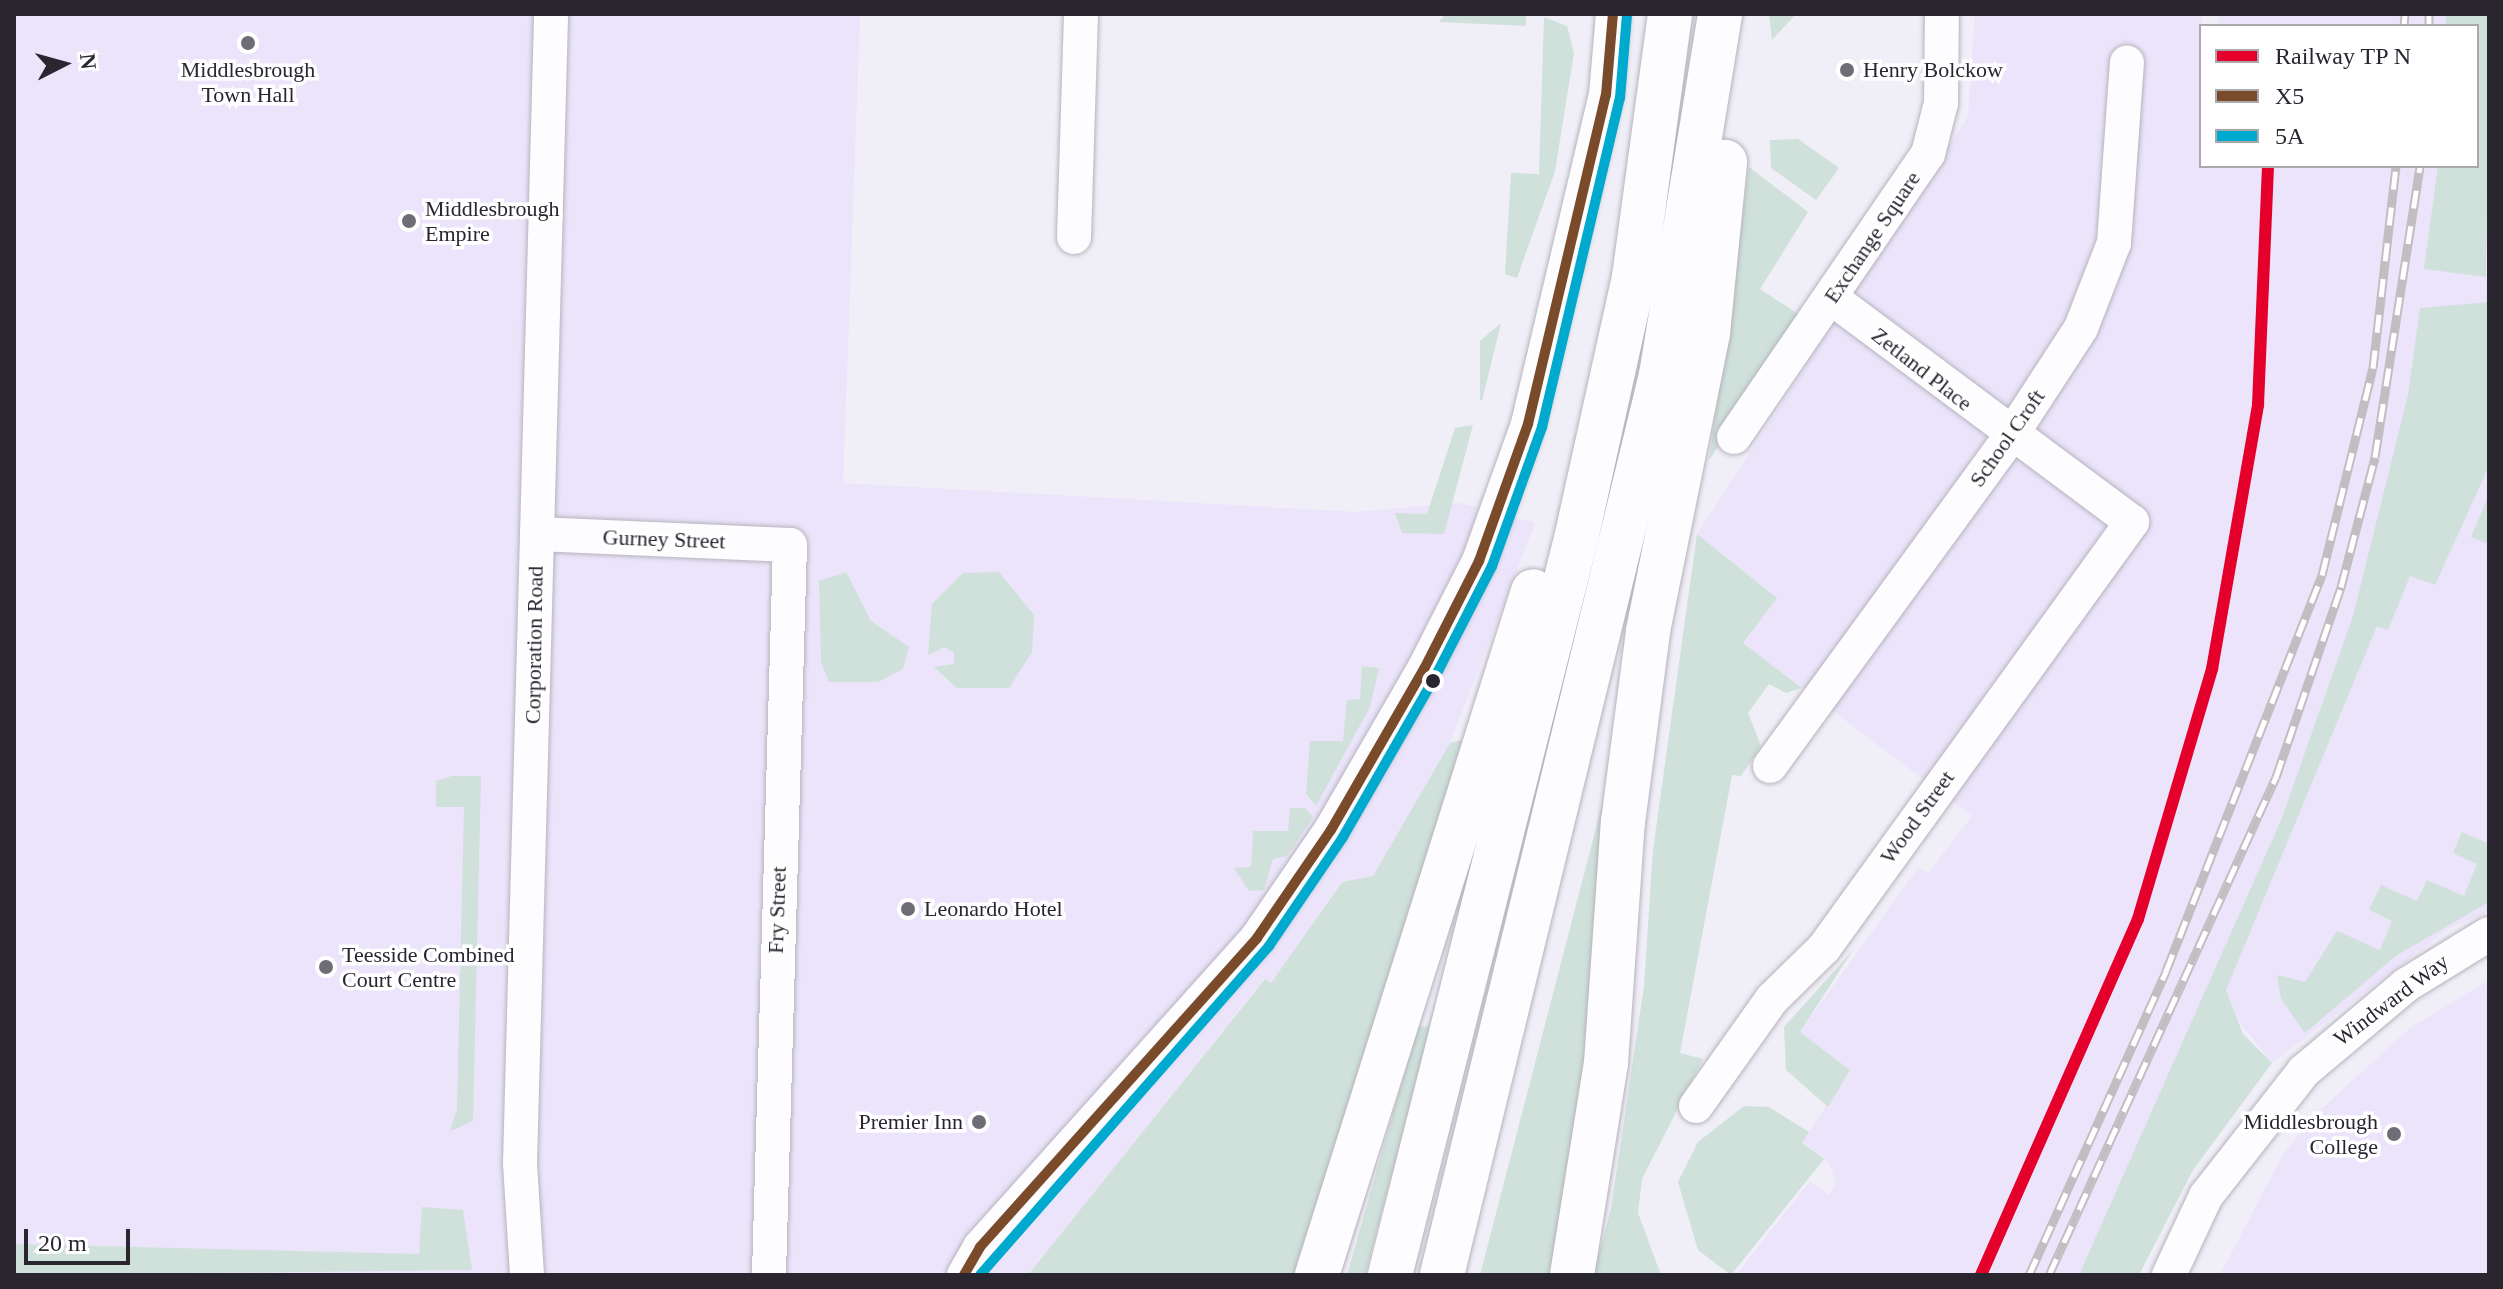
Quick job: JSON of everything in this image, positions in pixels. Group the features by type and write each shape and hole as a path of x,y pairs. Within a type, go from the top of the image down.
{"highway":[{"path":"1390,1275 1572,553 1634,277 1670,14"},
{"path":"1442,1275 1661,375 1720,14"},
{"path":"1572,1275 1606,1063 1623,822 1648,631 1708,333 1725,199 1727,14"},
{"path":"1317,1275 1441,872 1493,733 1634,277"}],"street":[{"name":"Corporation Road","path":"527,1275 520,1163 551,14"},
{"path":"1074,237 1081,14"},
{"path":"964,1275 980,1247 1257,938 1331,830 1479,561 1528,424 1606,95 1613,14"},
{"name":"Exchange Square","path":"1734,437 1831,298 1938,131 1942,14"},
{"name":"School Croft","path":"1770,766 2010,437 2081,328 2114,243 2127,62"},
{"name":"Zetland Place","path":"1831,298 2010,437 2132,522"},
{"name":"Wood Street","path":"1696,1106 1772,999 1824,948 2132,522"},
{"name":"Gurney Street","path":"537,534 790,545"},
{"name":"Fry Street","path":"769,1275 790,545"},
{"name":"Windward Way","path":"2169,1275 2206,1196 2304,1071 2382,1002 2489,934"}],"shaded area":[{"path":"14,14 860,14 843,483 1356,512 1460,503 1535,523 1450,743 1373,876 1341,882 1271,983 1264,979 1028,1275 14,1275"},
{"path":"1446,14 1526,15 1526,26 1439,22"},
{"path":"1769,14 1796,14 1772,40"},
{"path":"1975,14 2202,14 2202,24 2199,24 2199,168 2479,168 2479,24 2218,24 2219,14 2489,14 2489,911 2448,929 2272,1063 2233,1014 2226,990 2233,932 2079,1275 1736,1275 1810,1181 1828,1195 1836,1184 1830,1164 1802,1142 1850,1070 1800,1032 1918,868 1928,873 1972,816 1743,643 1776,597 1697,534 1968,116"},
{"path":"2446,14 2489,14 2486,277 2424,269 2438,168 2479,168 2479,24 2446,24"},
{"path":"1544,17 1567,26 1574,53 1555,171 1517,278 1505,274 1511,173 1539,174"},
{"path":"1798,139 1839,168 1816,200 1771,168 1770,140"},
{"path":"1749,167 1808,212 1760,289 1807,320 1709,460"},
{"path":"2489,302 2489,466 2435,585 2410,576 2388,630 2377,626 2226,990 2243,1034 2272,1063 2193,1170 2139,1275 2079,1275 2282,818 2353,616 2408,395 2420,308"},
{"path":"1501,323 1482,401 1480,341"},
{"path":"1473,425 1444,534 1402,533 1395,513 1427,514 1455,428"},
{"path":"2489,495 2489,543 2488,544 2471,537"},
{"path":"1697,534 1777,598 1743,643 1802,688 1786,693 1769,684 1748,713 1761,746 1741,776 1732,775 1680,1053 1703,1059 1642,1179 1638,1213 1661,1275 1593,1275 1611,1209 1644,986 1653,850"},
{"path":"846,572 871,621 909,647 903,669 878,682 829,682 821,662 819,581"},
{"path":"999,572 1034,615 1032,652 1009,688 957,688 934,667 954,664 954,653 945,647 928,655 932,604 963,573"},
{"path":"1362,666 1379,668 1370,707 1316,806 1306,794 1310,741 1343,741 1347,700 1360,699"},
{"path":"1462,740 1465,755 1298,1275 1028,1275 1265,979 1271,983 1342,882 1373,876 1450,743"},
{"path":"452,776 481,776 473,1121 450,1131 457,1109 464,807 436,807 436,781"},
{"path":"1604,797 1612,800 1560,1275 1480,1275"},
{"path":"1290,808 1305,808 1313,817 1287,856 1273,859 1264,890 1249,891 1234,868 1251,867 1253,831 1288,831"},
{"path":"2462,832 2489,844 2489,902 2397,955 2305,1033 2281,999 2277,975 2305,982 2337,931 2380,950 2392,921 2369,910 2381,885 2417,901 2427,880 2464,896 2477,864 2453,853"},
{"path":"1853,950 1800,1032 1850,1070 1828,1107 1786,1070 1784,1027"},
{"name":"Middlesbrough College","path":"2489,980 2489,1275 2220,1275 2282,1156 2317,1113 2410,1028"},
{"path":"1418,1026 1431,1027 1365,1275 1347,1275"},
{"path":"1744,1106 1769,1107 1809,1132 1802,1143 1824,1159 1731,1275 1698,1250 1678,1182 1698,1142"},
{"path":"422,1207 463,1210 472,1270 14,1275 14,1244 419,1254"}],"railway":[{"path":"2404,24 2405,14"},
{"path":"2429,14 2429,24"},
{"path":"2029,1275 2166,971 2322,575 2373,368 2396,168"},
{"path":"2049,1275 2276,777 2341,587 2375,457 2420,168"}],"transit line":[{"name":"X5","path":"964,1275 980,1247 1257,938 1331,830 1424,669 1479,561 1528,424 1606,95 1613,14"},
{"name":"5A","path":"980,1275 1269,946 1343,837 1436,675 1492,566 1542,427 1620,98 1627,15"},
{"path":"1981,1275 2138,919 2212,669 2258,405 2268,168"}],"place":[{"name":"Middlesbrough Town Hall","path":"248,43"},
{"name":"Henry Bolckow","path":"1847,70"},
{"name":"Middlesbrough Empire","path":"409,221"},
{"name":"Leonardo Hotel","path":"908,909"},
{"name":"Teesside Combined Court Centre","path":"326,967"},
{"name":"Premier Inn","path":"979,1122"},
{"name":"Middlesbrough College","path":"2394,1134"}]}
